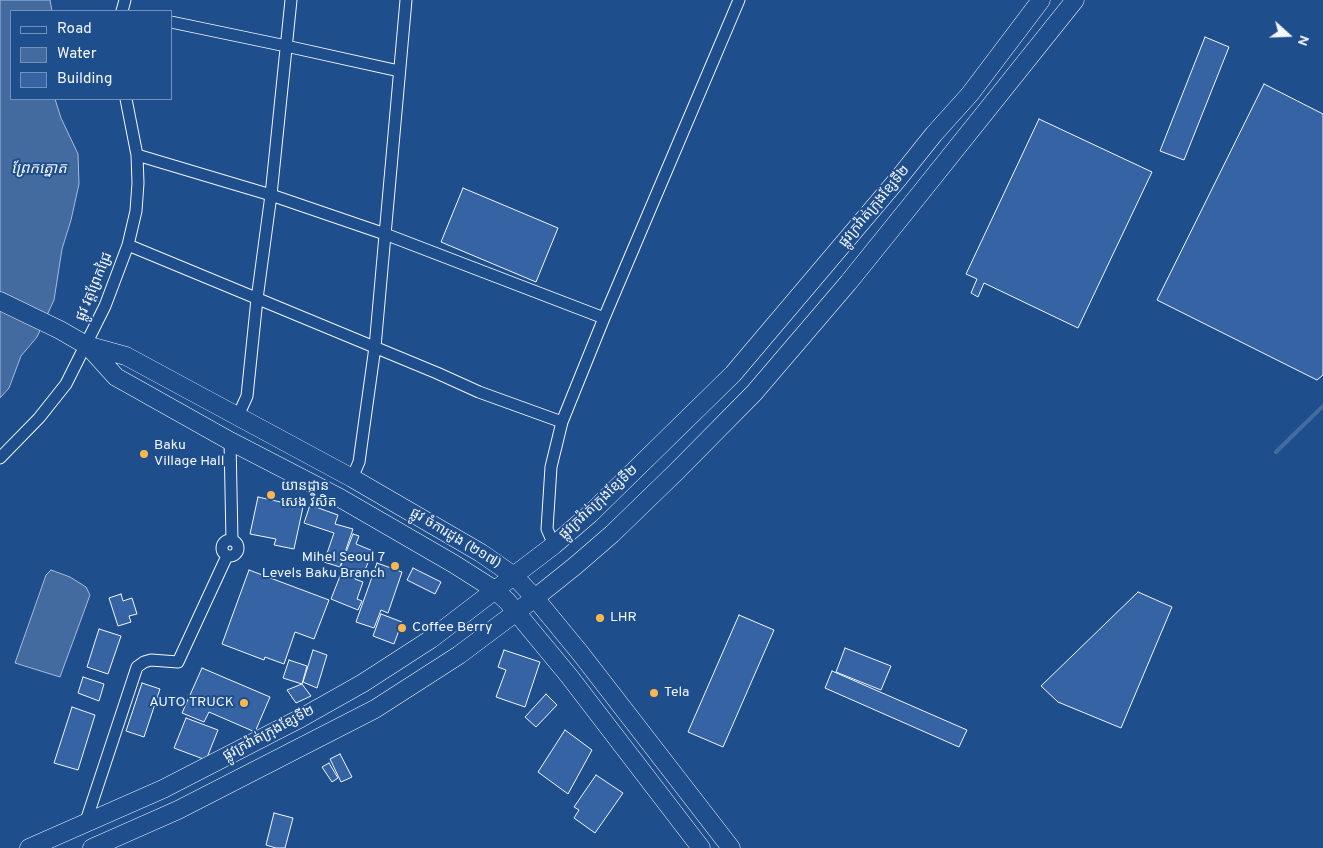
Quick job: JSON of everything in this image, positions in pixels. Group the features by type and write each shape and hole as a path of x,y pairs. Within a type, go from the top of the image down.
{"main road":[{"name":"ផ្លូវក្រវ៉ាត់ក្រុងខ្សែទី២","path":"29,848 163,789 301,718 363,683 431,639 554,545 590,514 733,374 934,134 970,94 1041,0"},
{"name":"ផ្លូវក្រវ៉ាត់ក្រុងខ្សែទី២","path":"92,848 178,810 375,709 459,654 575,566 612,534 754,393 848,283 1075,0"},
{"path":"898,179 919,195"},
{"name":"ផ្លូវ ចំការដូង (២១៧)","path":"0,301 60,330 86,345 126,356 352,478 481,553 514,576 535,598 581,654 732,848"},
{"name":"ផ្លូវ ចំការដូង (២១៧)","path":"86,345 116,377 230,441 340,498 479,578 495,590 516,612 569,676 701,848"}],"street":[{"path":"238,416 247,396 257,299 271,195 291,0"},
{"path":"352,478 359,462 375,347 406,0"},
{"path":"554,545 547,529 551,466 562,422 739,0"},
{"path":"172,22 400,71"},
{"name":"ផ្លូវ វត្តព្រែកជ្រៃ","path":"0,458 39,418 66,384 105,306 128,245 136,211 138,183 137,155 126,100"},
{"path":"137,155 271,195 385,234 604,318"},
{"path":"128,245 479,392 562,422"},
{"path":"85,824 137,667 151,660 178,662 227,556 222,550 222,545 227,540 232,540 230,441"}],"water":[{"name":"ព្រែកត្នោត","path":"0,0 50,0 52,10 10,10 10,100 55,100 61,118 78,154 79,184 62,249 54,300 37,337 21,356 9,388 0,398"},
{"path":"51,570 70,577 86,587 90,595 60,677 15,663 46,575"}],"building":[{"path":"1205,37 1229,47 1184,160 1160,151"},
{"path":"1264,84 1323,114 1323,375 1317,380 1157,300"},
{"path":"1039,119 1152,172 1078,328 984,283 978,297 971,293 977,279 966,274"},
{"path":"463,188 558,228 536,282 441,242"},
{"path":"258,497 303,507 294,549 274,545 276,539 250,534"},
{"path":"310,505 338,515 335,524 353,529 340,567 324,562 334,533 304,523"},
{"path":"353,534 359,536 356,544 373,551 362,577 340,568"},
{"path":"377,563 402,572 388,613 381,610 374,628 356,622"},
{"path":"413,568 441,582 435,594 407,580"},
{"path":"249,570 329,600 314,639 295,632 284,664 265,657 264,660 222,644"},
{"path":"342,571 356,576 355,579 363,582 357,599 362,601 358,610 331,599"},
{"path":"1138,592 1172,607 1121,728 1058,702 1041,686"},
{"path":"121,594 123,601 132,598 137,614 129,616 131,622 118,626 109,598"},
{"path":"381,614 402,622 394,644 373,636"},
{"path":"739,615 774,630 723,747 688,732"},
{"path":"99,629 121,636 108,674 87,667"},
{"path":"845,648 891,666 881,690 836,672"},
{"path":"313,650 327,655 317,688 303,682"},
{"path":"504,650 540,662 525,707 496,697 506,670 498,667"},
{"path":"289,660 307,666 302,684 283,678"},
{"path":"202,668 270,697 255,732 209,712 204,722 182,713"},
{"path":"832,671 967,730 959,747 825,688"},
{"path":"83,677 104,684 99,701 78,693"},
{"path":"142,683 160,689 144,737 126,731"},
{"path":"302,684 311,696 296,703 287,690"},
{"path":"546,694 557,705 536,727 525,717"},
{"path":"72,707 95,715 78,770 54,763"},
{"path":"186,718 218,730 206,760 174,748"},
{"path":"565,730 592,750 568,794 538,772"},
{"path":"340,754 352,777 341,782 330,759"},
{"path":"329,763 338,778 332,782 322,767"},
{"path":"596,775 623,793 595,833 574,818 579,810 574,807"},
{"path":"274,813 293,818 285,848 266,845"}],"waterway":[{"path":"1276,452 1323,406"}],"place":[{"name":"Baku Village Hall","path":"144,454"},
{"name":"យានដ្ឋាន សេង វិសិត","path":"271,495"},
{"name":"Mihel Seoul 7 Levels Baku Branch","path":"395,566"},
{"name":"LHR","path":"600,618"},
{"name":"Coffee Berry","path":"402,628"},
{"name":"Tela","path":"654,693"},
{"name":"AUTO TRUCK","path":"244,703"}]}
